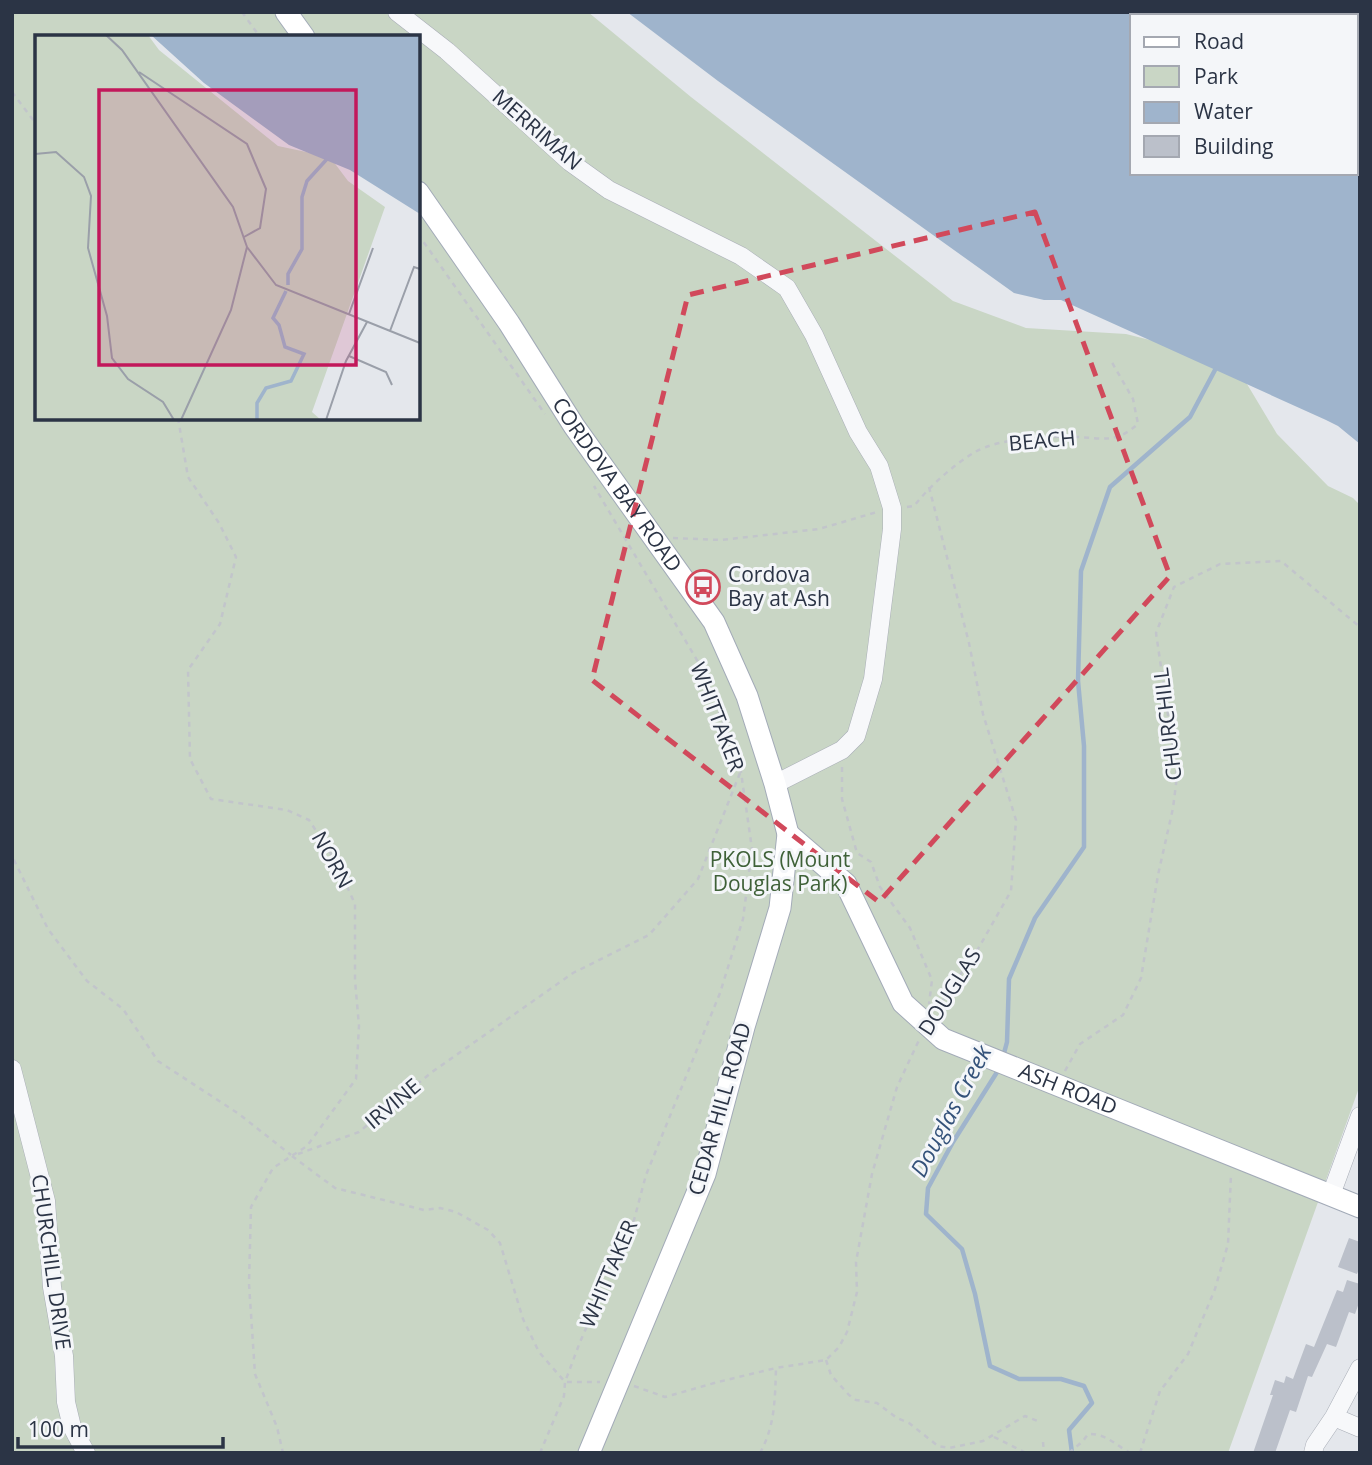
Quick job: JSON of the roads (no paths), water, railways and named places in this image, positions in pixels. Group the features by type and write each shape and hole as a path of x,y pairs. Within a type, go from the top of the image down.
{"main road":[{"path":"286,12 303,35"},
{"name":"CORDOVA BAY ROAD","path":"420,195 509,323 574,426 714,622 747,696 788,834"},
{"name":"ASH ROAD","path":"788,834 846,884 903,1003 943,1039 1360,1207"},
{"name":"CEDAR HILL ROAD","path":"589,1453 705,1174 744,1027 780,908 788,834"}],"street":[{"name":"MERRIMAN","path":"397,12 447,51 570,162 609,190 741,256 787,288 814,335 858,432 879,466 892,508 892,529 873,679 856,736 842,750 775,784"},
{"name":"CHURCHILL DRIVE","path":"12,1069 46,1201 52,1287 64,1356 66,1402 72,1427 86,1453"},
{"path":"1331,1195 1360,1115"},
{"path":"1312,1453 1360,1368"},
{"path":"1334,1417 1360,1428"}],"water":[{"path":"627,12 1360,12 1360,444 1326,420 1061,300 1044,300 1014,293 718,81"}],"waterway":[{"name":"Douglas Creek","path":"1003,1057 1007,1042 1009,979 1035,918 1084,847 1084,746 1078,681 1081,571 1110,487 1190,417 1215,370"},
{"name":"Douglas Creek","path":"999,1069 953,1142 928,1188 926,1214 962,1249 975,1294 990,1366 1019,1379 1061,1379 1084,1386 1092,1403 1069,1430 1072,1453"}],"place":[{"name":"Cordova Bay at Ash","path":"703,587"}],"park label":[{"name":"PKOLS (Mount Douglas Park)","path":"780,872"}]}
